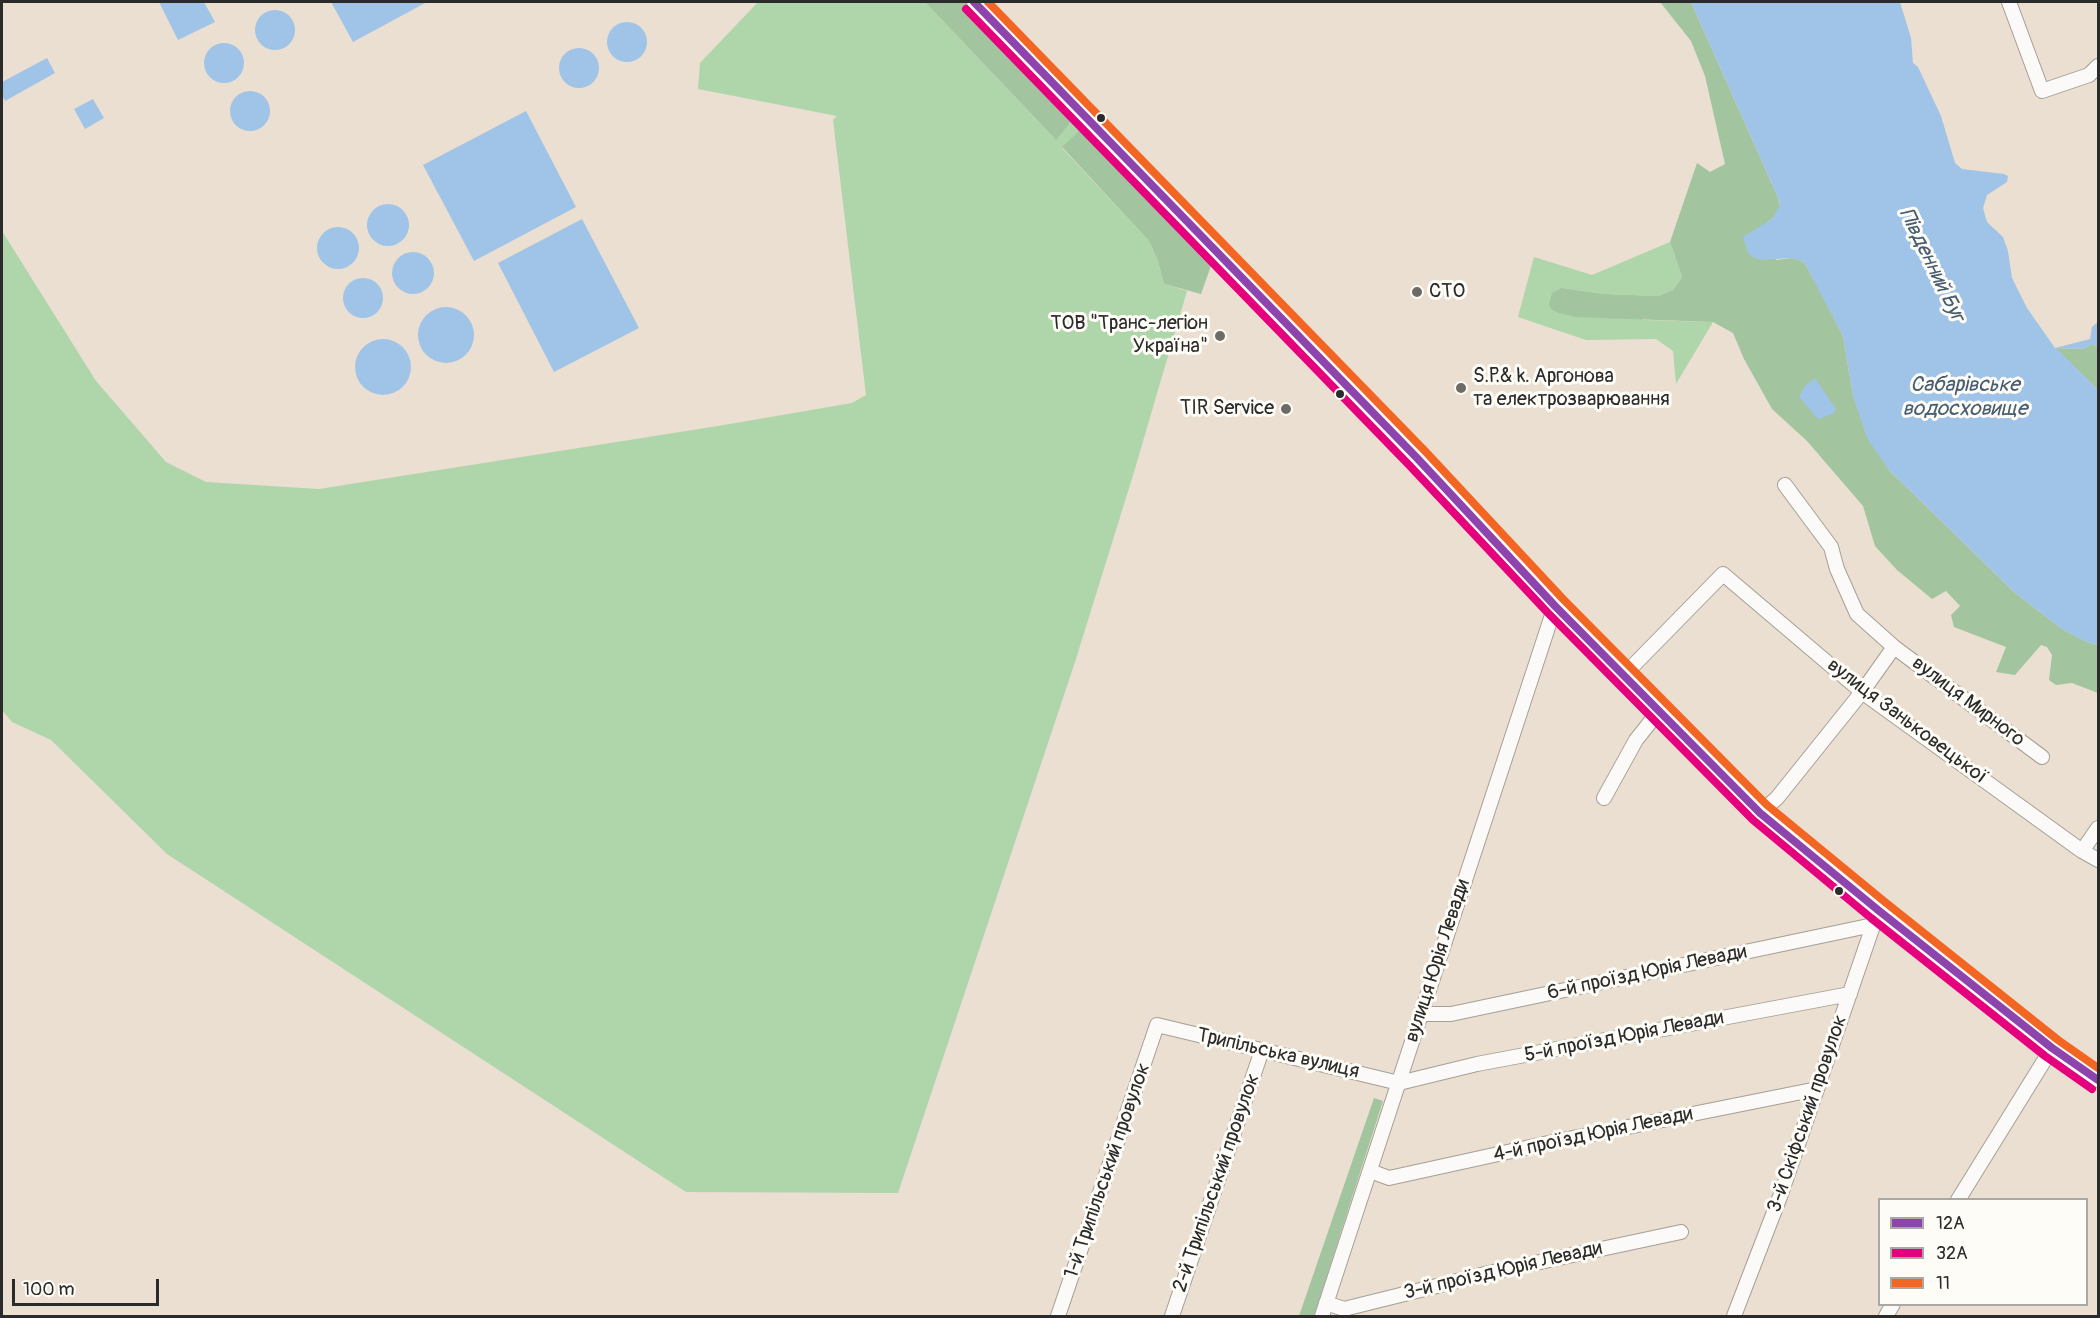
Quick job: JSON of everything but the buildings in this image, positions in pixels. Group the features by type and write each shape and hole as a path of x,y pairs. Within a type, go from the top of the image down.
{"street":[{"path":"974,2 1417,459 1555,606 1760,813 2052,1048 2098,1080"},
{"path":"2009,2 2042,91 2089,75 2098,66"},
{"name":"вулиця Мирного","path":"1785,485 1831,547 1836,569 1857,614 1894,647 2042,758"},
{"name":"вулиця Заньковецької","path":"1624,675 1723,574 1862,692 2082,851 2098,860"},
{"name":"вулиця Юрія Левади","path":"1324,1310 1555,606"},
{"name":"вулиця Мирного","path":"1760,813 1777,798 1862,692 1894,647"},
{"path":"1604,798 1636,740 1659,711"},
{"path":"2082,851 2098,828"},
{"name":"3-й Скіфський провулок","path":"1734,1317 1781,1194 1878,910"},
{"name":"6-й проїзд Юрія Левади","path":"1421,1014 1451,1014 1873,925"},
{"name":"5-й проїзд Юрія Левади","path":"1399,1083 1477,1064 1850,994"},
{"name":"Трипільська вулиця","path":"1157,1025 1399,1083"},
{"name":"1-й Трипільський провулок","path":"1058,1317 1157,1025"},
{"path":"1959,1198 2052,1048"},
{"name":"2-й Трипільський провулок","path":"1172,1317 1262,1050"},
{"name":"4-й проїзд Юрія Левади","path":"1370,1171 1389,1178 1553,1142 1817,1089"},
{"name":"3-й проїзд Юрія Левади","path":"1324,1310 1344,1309 1493,1272 1681,1232"}],"green space":[{"path":"758,2 925,2 1055,139 1071,120 1080,130 1062,148 1149,241 1158,261 1164,284 1187,291 1075,662 898,1193 686,1192 167,854 51,740 12,722 2,710 2,231 96,381 166,462 206,482 319,489 852,403 866,395 833,120 837,116 698,89 700,63"},
{"path":"925,2 965,2 1051,90 1068,109 1071,116 1069,124 1056,140"},
{"path":"1660,2 1691,2 1777,195 1780,206 1777,213 1766,223 1776,260 1792,258 1804,262 1819,289 1843,336 1853,396 1889,470 2013,591 2062,629 2089,643 2098,645 2098,693 2072,683 2056,685 2049,680 2052,655 2047,647 2041,645 2015,675 1996,672 2006,647 1954,627 1951,615 1960,606 1946,591 1932,599 1897,570 1875,546 1863,506 1807,441 1772,409 1744,359 1733,333 1713,322 1575,317 1552,310 1549,305 1552,293 1562,288 1604,294 1658,296 1673,290 1682,277 1670,242 1697,163 1710,172 1725,164 1705,76 1691,41"},
{"path":"1087,129 1212,263 1201,294 1164,284 1158,261 1149,241 1062,147 1080,130"},
{"path":"1670,242 1682,277 1673,290 1658,296 1604,294 1562,288 1644,320 1713,322 1676,384 1673,351 1656,339 1586,340 1518,317 1534,257 1592,275"},
{"path":"2092,344 2098,347 2098,390 2055,348 2083,349"},
{"path":"1374,1098 1383,1101 1314,1316 1299,1316"}],"water":[{"path":"159,2 204,2 215,22 178,40"},
{"path":"331,2 427,2 353,42"},
{"name":"Сабарівське водосховище","path":"1691,2 1900,2 1911,38 1913,63 1918,67 1941,116 1955,163 1962,169 2008,176 2007,182 1987,195 1983,208 1987,222 2003,237 2008,251 2012,278 2027,308 2055,348 2090,339 2092,327 2098,322 2098,347 2092,344 2083,349 2056,348 2098,390 2098,645 2089,643 2062,629 2013,591 1889,470 1867,438 1853,396 1843,336 1804,262 1792,258 1761,260 1748,253 1743,237 1772,219 1780,205"},
{"path":"275,10 283,11 289,16 294,22 294,38 289,44 283,49 275,50 267,49 261,44 256,38 255,30 256,22 261,16 267,11"},
{"path":"627,22 635,23 641,28 646,34 646,50 641,56 635,61 627,62 619,61 613,56 608,50 607,42 608,34 613,28 619,23"},
{"path":"224,43 232,44 238,49 243,55 243,71 238,77 232,82 224,83 216,82 210,77 205,71 204,63 205,55 210,49 216,44"},
{"path":"579,48 587,49 593,54 598,60 598,76 593,82 587,87 579,88 571,87 565,82 560,76 559,68 560,60 565,54 571,49"},
{"path":"47,58 55,73 5,101 2,95 2,82"},
{"path":"250,91 258,92 264,97 269,103 269,119 264,125 258,130 250,131 242,130 236,125 231,119 230,111 231,103 236,97 242,92"},
{"path":"93,99 104,118 85,129 74,109"},
{"path":"526,111 576,207 474,261 423,165"},
{"path":"388,204 403,210 409,225 403,240 388,246 373,240 367,225 373,210"},
{"path":"582,219 639,328 554,372 498,263"},
{"path":"338,227 352,234 359,248 352,262 338,269 324,262 317,248 324,234"},
{"path":"413,252 428,258 434,273 428,288 413,294 398,288 392,273 398,258"},
{"path":"363,278 371,279 377,284 382,290 382,306 377,312 371,317 363,318 355,317 349,312 344,306 343,298 344,290 349,284 355,279"},
{"path":"446,307 457,309 466,315 472,324 474,335 472,346 466,355 457,361 446,363 435,361 426,355 420,346 418,335 420,324 426,315 435,309"},
{"path":"383,339 394,341 403,347 409,356 411,367 409,378 403,387 394,393 383,395 372,393 363,387 357,378 355,367 357,356 363,347 372,341"},
{"path":"1815,378 1836,409 1833,414 1818,419 1799,397 1805,386"}],"transit line":[{"name":"12А","path":"974,2 1417,458 1555,606 1760,813 2052,1048 2098,1080"},
{"name":"11","path":"988,2 1425,451 1563,599 1767,805 2058,1040 2098,1068"},
{"name":"32А","path":"966,9 1409,465 1548,613 1753,820 1871,918 2045,1056 2092,1089"}],"place":[{"name":"СТО","path":"1417,292"},
{"name":"ТОВ \"Транс-легіон Україна\"","path":"1220,336"},
{"name":"S.P.& k. Аргонова та електрозварювання","path":"1461,388"},
{"name":"TIR Service","path":"1286,409"}],"water label":[{"name":"Південний Буг","path":"1931,265"}]}
